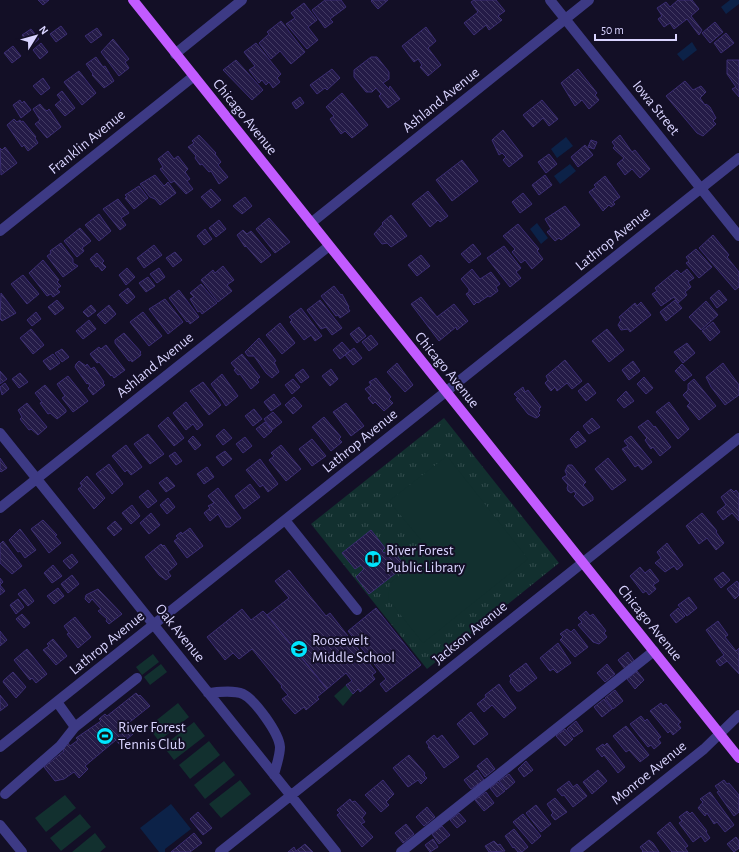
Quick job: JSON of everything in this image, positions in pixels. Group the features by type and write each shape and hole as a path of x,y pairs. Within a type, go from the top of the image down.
{"main road":[{"name":"Chicago Avenue","path":"133,0 739,758"}],"street":[{"path":"175,54 242,0"},
{"name":"Iowa Street","path":"550,0 739,236"},
{"name":"Ashland Avenue","path":"311,223 589,0"},
{"name":"Franklin Avenue","path":"0,231 194,76"},
{"name":"Lathrop Avenue","path":"0,747 739,158"},
{"name":"Ashland Avenue","path":"0,508 329,246"},
{"name":"Oak Avenue","path":"0,433 336,852"},
{"name":"Jackson Avenue","path":"220,852 739,438"},
{"path":"285,520 357,610"},
{"path":"401,852 654,651"},
{"path":"5,794 60,746 75,727 137,678"},
{"path":"208,692 234,692 243,694 260,711 275,731 280,748 274,774"},
{"path":"57,702 75,727"},
{"name":"Monroe Avenue","path":"575,852 704,749 739,715"},
{"path":"0,825 22,852"}],"green space":[{"path":"444,418 559,563 427,669 311,524"},
{"path":"447,456 528,559 423,643 388,599 390,583 430,551 389,501"},
{"path":"153,654 159,662 142,675 136,667"},
{"path":"161,664 167,672 150,685 144,677"},
{"path":"346,685 353,694 343,706 334,696"},
{"path":"178,703 189,717 159,741 148,727"},
{"path":"194,722 205,736 174,760 163,746"},
{"path":"209,741 220,755 190,779 179,765"},
{"path":"224,761 235,775 205,799 194,785"},
{"path":"240,780 251,794 221,818 209,804"},
{"path":"65,795 76,808 46,832 35,818"},
{"path":"80,814 91,827 61,851 50,838"},
{"path":"95,833 106,847 100,852 72,852"}],"water":[{"path":"730,0 739,0 739,4 726,14 721,7"},
{"path":"692,42 697,50 683,61 677,54"},
{"path":"566,137 573,146 557,158 551,149"},
{"path":"570,164 576,171 560,184 554,176"},
{"path":"537,223 548,238 541,244 530,229"},
{"path":"171,804 191,829 165,849 165,852 159,852 140,828"}],"building":[{"path":"38,0 49,0 43,5"},
{"path":"325,0 341,0 346,7 330,19 333,22 325,28 312,10"},
{"path":"372,0 388,0 378,9 371,1"},
{"path":"474,0 496,0 505,11 498,16 502,20 489,30 486,25 474,35 464,23 478,12 471,2"},
{"path":"678,0 692,0 699,9 691,16 702,30 699,35 687,19 674,29 670,23 664,27 658,19 662,16 657,8 666,2 670,7"},
{"path":"304,3 317,20 308,27 318,40 307,49 286,24 295,18 291,13"},
{"path":"281,21 305,52 291,64 280,51 271,59 259,43 269,34 267,32"},
{"path":"715,22 723,32 710,43 702,33"},
{"path":"61,26 67,34 56,42 50,34"},
{"path":"426,27 436,41 428,48 441,65 428,76 420,67 422,65 418,59 414,62 402,46"},
{"path":"97,28 102,35 91,43 85,36"},
{"path":"31,29 39,39 31,46 22,35"},
{"path":"726,33 734,43 721,53 714,43"},
{"path":"113,39 129,59 125,62 129,68 119,76 101,52"},
{"path":"41,43 48,52 40,59 33,50"},
{"path":"256,43 281,74 277,78 280,82 273,88 269,82 266,85 262,80 259,83 249,70 255,66 244,52"},
{"path":"13,46 21,56 12,63 4,53"},
{"path":"96,57 103,67 105,66 114,81 104,88 92,75 93,74 86,64"},
{"path":"371,57 377,57 389,72 389,79 383,83 389,89 390,86 400,99 388,108 379,96 381,94 376,88 372,92 366,92 354,77 354,70"},
{"path":"236,60 263,90 252,100 223,70"},
{"path":"727,60 739,60 739,97 732,89 736,87 727,74"},
{"path":"332,69 340,78 327,90 325,88 317,94 310,85"},
{"path":"578,69 597,93 595,95 599,100 589,109 582,100 575,106 561,83"},
{"path":"79,71 96,93 82,105 64,82"},
{"path":"43,78 50,88 41,95 33,86"},
{"path":"685,81 693,90 701,86 706,92 700,98 705,105 706,104 710,107 716,118 713,121 716,124 703,136 697,133 666,96"},
{"path":"62,91 75,108 65,116 55,105 61,100 57,95"},
{"path":"342,93 368,125 352,138 345,131 341,134 330,119 334,116 326,107"},
{"path":"300,97 304,103 296,109 292,103"},
{"path":"20,100 22,103 24,101 31,110 21,118 13,105"},
{"path":"542,100 558,119 549,126 543,118 533,127 523,115"},
{"path":"40,104 47,111 49,109 61,127 47,138 35,124 40,120 33,109"},
{"path":"14,119 17,122 20,120 21,122 23,121 36,137 35,138 38,143 28,151 24,145 22,147 7,125"},
{"path":"503,130 523,156 509,167 503,160 506,157 502,153 499,155 492,140"},
{"path":"199,135 216,153 215,154 221,162 218,165 228,177 219,184 211,171 209,172 202,164 200,165 195,158 196,156 188,147 194,143 192,141"},
{"path":"620,135 632,152 635,150 650,169 640,178 632,169 625,175 617,164 624,158 613,148 615,146 612,142"},
{"path":"591,140 597,142 594,149 588,147"},
{"path":"585,145 593,155 578,167 571,157"},
{"path":"5,147 17,163 1,175 0,148 2,150"},
{"path":"168,151 174,159 178,156 188,169 185,172 190,179 187,181 193,189 186,194 174,181 171,183 160,169 163,167 158,159"},
{"path":"549,154 557,164 546,173 538,162"},
{"path":"462,160 478,181 452,201 436,180"},
{"path":"155,175 164,186 168,182 176,193 160,205 155,199 150,197 140,184"},
{"path":"545,175 552,185 539,195 532,185"},
{"path":"605,176 620,197 613,202 615,204 611,207 609,205 603,211 589,192 596,187 594,185"},
{"path":"139,186 148,198 134,209 125,198 127,197 125,195"},
{"path":"211,189 221,200 211,208 201,197"},
{"path":"428,191 448,216 440,222 438,220 430,227 412,204"},
{"path":"523,193 532,204 520,213 512,202"},
{"path":"245,197 252,206 242,214 233,206"},
{"path":"118,199 129,213 121,218 126,225 120,230 103,209"},
{"path":"565,206 580,225 561,240 559,238 555,241 547,232 551,229 545,219"},
{"path":"99,214 111,231 99,241 85,225"},
{"path":"391,215 407,236 391,247 387,243 382,244 374,234 383,224 382,223"},
{"path":"269,218 290,242 275,253 256,229"},
{"path":"219,220 226,229 216,237 209,228"},
{"path":"518,224 539,249 537,251 543,259 532,269 525,260 521,263 512,252 515,249 503,236"},
{"path":"80,228 91,241 82,248 84,251 77,257 64,241"},
{"path":"205,229 212,239 204,245 197,236"},
{"path":"243,230 247,234 251,231 271,255 261,263 246,246 245,247 237,235"},
{"path":"713,235 729,255 727,257 739,272 739,287 735,290 699,248"},
{"path":"61,243 73,259 73,263 78,266 63,277 47,256 51,253 50,251"},
{"path":"473,244 481,254 469,263 461,254"},
{"path":"154,245 162,255 144,268 137,258"},
{"path":"504,246 521,268 516,272 521,278 510,287 487,258"},
{"path":"696,249 712,267 699,278 686,263 689,261 686,257"},
{"path":"175,252 182,260 173,267 166,258"},
{"path":"97,253 104,261 102,263 106,267 102,271 98,266 96,267 90,259"},
{"path":"421,255 430,266 417,276 408,265"},
{"path":"43,260 59,280 57,282 61,286 57,289 60,292 53,297 51,294 47,296 29,273"},
{"path":"223,266 234,280 227,285 232,291 218,302 201,280 213,270 215,273"},
{"path":"127,268 135,277 126,285 119,275"},
{"path":"159,268 165,277 157,283 150,274"},
{"path":"472,269 480,279 491,272 500,284 496,287 498,291 474,305 466,294 469,292 469,289 461,279"},
{"path":"687,269 694,278 688,282 691,287 685,292 687,295 678,303 674,297 661,306 652,294 657,291 655,288 677,270 681,274"},
{"path":"23,275 39,294 27,304 11,284"},
{"path":"148,277 155,286 146,292 139,283"},
{"path":"201,284 217,303 202,314 200,311 198,312 190,299 194,297 190,293"},
{"path":"334,286 341,295 342,294 350,311 340,318 338,315 336,316 321,296"},
{"path":"128,288 135,297 127,304 119,295"},
{"path":"179,290 199,317 190,324 169,298"},
{"path":"719,290 727,300 717,308 710,298"},
{"path":"1,293 16,313 2,321 0,319"},
{"path":"421,297 437,317 454,304 468,321 457,330 456,327 439,341 411,304"},
{"path":"165,299 183,322 168,334 149,309"},
{"path":"57,300 64,308 55,315 48,307"},
{"path":"320,300 342,328 332,335 326,327 321,329 307,310"},
{"path":"675,300 682,308 666,321 660,312"},
{"path":"706,301 718,315 701,330 689,317"},
{"path":"641,302 651,315 630,332 628,329 621,330 618,325 621,320 619,317 635,303 637,306"},
{"path":"91,305 96,311 88,317 83,312"},
{"path":"109,305 116,314 105,324 97,315"},
{"path":"301,308 322,336 315,341 311,335 304,340 290,322 292,320 289,317"},
{"path":"36,312 41,319 32,326 27,320"},
{"path":"143,312 162,336 149,346 130,322"},
{"path":"89,320 96,329 83,339 76,331"},
{"path":"713,322 720,332 710,341 702,331"},
{"path":"280,323 295,343 282,354 266,335"},
{"path":"359,327 366,336 357,343 350,334"},
{"path":"31,329 44,345 33,354 20,338"},
{"path":"607,329 624,350 609,362 592,341"},
{"path":"124,333 141,352 141,355 132,362 131,360 129,361 115,343 115,340"},
{"path":"371,335 378,344 369,351 362,342"},
{"path":"259,338 276,361 274,362 279,372 272,378 266,373 254,356 248,356 245,352"},
{"path":"342,342 350,351 340,359 333,350"},
{"path":"687,343 695,353 683,363 674,352"},
{"path":"106,345 125,370 114,378 99,362 97,363 90,354 99,347 101,349"},
{"path":"354,348 362,358 353,365 345,355"},
{"path":"62,349 69,357 62,362 55,353"},
{"path":"53,354 60,363 50,370 43,361"},
{"path":"242,354 260,377 257,380 259,382 251,389 240,374 238,375 234,370 236,369 231,363"},
{"path":"565,360 582,381 572,389 567,383 557,391 555,387 551,391 545,383 548,380 546,376"},
{"path":"79,361 86,366 87,364 91,369 94,367 104,382 103,383 105,385 93,395 88,388 90,386 75,367"},
{"path":"633,361 640,371 629,380 622,370"},
{"path":"397,363 413,385 405,392 387,372"},
{"path":"723,363 739,385 739,395 725,405 711,387 706,377"},
{"path":"682,364 692,375 684,381 675,371"},
{"path":"303,369 309,377 301,383 295,375"},
{"path":"331,369 338,379 330,386 322,376"},
{"path":"0,371 7,379 0,384"},
{"path":"20,373 28,382 19,388 12,379"},
{"path":"222,374 238,396 226,406 211,384"},
{"path":"68,376 88,401 73,412 62,398 65,396 57,384"},
{"path":"644,377 653,388 646,394 637,384"},
{"path":"376,378 391,397 389,399 393,403 384,411 375,402 373,404 368,398 371,396 365,389 371,385 369,382"},
{"path":"293,379 300,387 292,394 285,385"},
{"path":"694,379 716,406 699,420 687,406 690,403 683,395 688,390 688,384"},
{"path":"203,382 221,405 209,415 190,391"},
{"path":"5,383 9,389 2,395 0,387"},
{"path":"588,383 596,393 586,401 578,391"},
{"path":"45,385 66,410 66,412 57,419 50,413 48,414 40,403 42,402 35,393"},
{"path":"523,387 525,392 528,390 541,407 538,413 540,415 536,418 528,414 516,399 518,398 514,394"},
{"path":"626,391 634,401 624,408 617,400"},
{"path":"274,394 281,404 271,411 264,402"},
{"path":"294,397 302,406 293,414 285,405"},
{"path":"186,402 203,425 197,430 193,424 186,430 173,413"},
{"path":"669,402 689,429 678,439 656,412"},
{"path":"27,403 47,427 38,435 31,429 29,430 20,419 22,417 18,410"},
{"path":"346,403 364,426 351,436 333,412"},
{"path":"254,409 262,419 253,426 245,416"},
{"path":"273,412 282,422 272,430 264,419"},
{"path":"168,417 184,438 174,446 158,426"},
{"path":"324,417 341,437 339,439 342,442 331,451 312,427"},
{"path":"592,418 600,427 589,434 583,426"},
{"path":"648,420 654,427 655,426 671,447 660,456 653,447 651,449 645,440 647,438 638,427"},
{"path":"265,422 272,431 264,438 256,429"},
{"path":"224,429 232,438 223,445 216,436"},
{"path":"578,431 586,441 576,448 570,439"},
{"path":"148,434 164,454 150,464 134,444"},
{"path":"193,436 201,445 195,450 188,441"},
{"path":"631,436 652,462 642,470 638,465 635,467 622,449 628,446 624,441"},
{"path":"245,437 252,446 243,453 236,444"},
{"path":"312,439 326,456 312,466 299,449"},
{"path":"126,445 142,467 131,475 127,470 125,472 112,456"},
{"path":"281,445 301,469 286,481 269,460 274,456 271,453"},
{"path":"225,451 232,459 223,466 216,457"},
{"path":"175,452 182,461 176,465 169,456"},
{"path":"0,458 7,468 1,472 0,471"},
{"path":"608,458 626,480 612,490 595,469"},
{"path":"260,459 278,484 268,492 263,485 260,487 246,470"},
{"path":"109,464 123,484 112,494 96,474"},
{"path":"568,465 572,465 586,482 583,485 593,497 593,500 583,506 574,496 576,494 574,491 571,493 568,491 568,485 562,478 567,475 565,471"},
{"path":"207,467 214,477 204,484 197,474"},
{"path":"87,476 105,498 94,509 78,489 82,486 80,483"},
{"path":"167,477 175,486 166,492 159,483"},
{"path":"250,484 260,497 244,509 235,496"},
{"path":"218,488 241,518 230,527 226,527 218,514 210,521 204,513 210,508 208,506 214,503 208,496"},
{"path":"731,489 734,492 736,490 739,494 739,521 732,513 723,520 717,512 726,505 721,497"},
{"path":"148,490 157,501 148,508 139,497"},
{"path":"168,498 175,507 167,514 160,505"},
{"path":"132,505 140,516 131,524 122,513"},
{"path":"151,513 160,525 149,534 140,523"},
{"path":"702,513 717,531 716,532 724,543 716,550 707,538 699,544 686,526"},
{"path":"43,520 57,535 55,536 61,543 49,553 31,529"},
{"path":"115,521 122,529 114,536 107,528"},
{"path":"190,528 203,546 187,558 174,541 178,538 176,536 181,532 182,534"},
{"path":"20,529 36,550 25,558 20,551 18,552 9,540"},
{"name":"River Forest Public Library","path":"371,530 385,548 382,551 384,553 391,548 405,566 369,594 356,577 364,569 361,565 355,569 342,553"},
{"path":"3,541 22,566 12,574 0,563 0,544"},
{"path":"667,543 683,565 677,570 674,566 665,572 655,563 661,558 657,552"},
{"path":"161,544 163,546 164,545 177,564 168,572 171,576 166,580 159,575 145,557"},
{"path":"72,554 78,562 70,569 63,561"},
{"path":"53,565 62,576 52,583 44,573"},
{"path":"640,567 645,573 650,569 659,581 653,585 656,589 649,595 646,591 643,593 630,576"},
{"path":"289,570 326,616 330,613 376,672 372,675 375,679 360,692 358,689 353,694 346,685 352,681 346,673 327,689 267,615 289,598 275,581"},
{"path":"723,572 730,580 721,588 714,579"},
{"path":"72,575 79,584 68,593 61,584"},
{"path":"0,578 3,582 0,585"},
{"path":"737,581 739,584 739,595 735,599 727,589"},
{"path":"0,585 5,591 0,595"},
{"path":"58,588 64,596 54,604 47,596"},
{"path":"25,589 34,601 28,606 18,594"},
{"path":"98,589 122,614 109,624 106,621 107,619 98,611 101,609 92,599 89,603 85,599 86,595"},
{"path":"689,597 697,608 687,616 678,605"},
{"path":"18,599 24,607 16,614 10,605"},
{"path":"376,608 421,665 386,692 380,684 386,679 348,631"},
{"path":"678,608 685,616 676,623 670,615"},
{"path":"242,609 251,620 263,611 327,689 317,697 319,699 306,710 304,707 295,714 286,704 282,699 288,695 252,649 239,659 233,653 225,660 207,637"},
{"path":"586,611 590,616 593,614 606,631 604,633 607,637 599,644 593,642 578,625 582,622 578,618"},
{"path":"22,614 30,623 24,628 16,619"},
{"path":"75,617 91,637 78,648 67,634 69,633 64,626"},
{"path":"718,621 728,635 725,637 736,651 739,648 739,674 727,661 720,666 716,661 724,655 706,630"},
{"path":"567,629 571,632 574,629 588,647 575,657 560,640 563,637 560,634"},
{"path":"0,631 7,640 0,646"},
{"path":"53,639 67,656 56,665 43,650 49,646 47,644"},
{"path":"558,643 571,663 557,673 553,669 550,671 540,658"},
{"path":"27,649 47,674 36,683 32,678 30,680 14,660"},
{"path":"628,652 635,662 625,669 618,660"},
{"path":"526,663 537,678 520,691 517,691 510,682 511,678 509,676"},
{"path":"607,664 615,674 605,682 597,673"},
{"path":"637,671 644,680 635,689 627,679"},
{"path":"13,672 26,687 16,698 3,682"},
{"path":"499,684 516,708 504,718 492,705 484,712 477,704 486,697 485,695"},
{"path":"615,690 623,701 613,709 605,698"},
{"name":"River Forest Tennis Club","path":"136,693 139,696 140,695 150,706 126,725 133,734 120,745 116,740 85,766 88,769 79,778 74,772 64,779 55,781 44,767 64,751 62,748 68,743 70,746 78,740 76,738 101,721 99,719 105,714 107,716"},
{"path":"0,695 8,705 0,711"},
{"path":"604,699 612,709 602,717 594,707"},
{"path":"661,703 663,706 666,704 681,722 678,724 681,728 673,735 670,731 668,733 650,711"},
{"path":"471,712 488,734 474,745 457,724"},
{"path":"641,716 645,721 647,719 661,737 658,739 661,743 654,749 651,745 648,747 630,724"},
{"path":"576,721 583,731 574,737 567,729"},
{"path":"626,726 649,755 640,762 629,750 626,752 613,736"},
{"path":"565,729 573,739 565,746 556,736"},
{"path":"434,735 437,739 442,735 459,757 444,768 428,747 429,746 426,742"},
{"path":"607,743 625,767 618,773 604,755 602,757 596,749"},
{"path":"409,755 425,773 424,775 427,778 421,784 418,780 408,787 393,768"},
{"path":"487,758 495,769 485,777 477,766"},
{"path":"526,761 533,770 524,777 518,769"},
{"path":"477,770 484,780 471,789 464,780"},
{"path":"598,770 607,781 592,794 583,782"},
{"path":"509,774 515,782 506,790 499,781"},
{"path":"383,780 394,794 386,802 389,805 381,812 365,795"},
{"path":"724,780 727,784 729,783 739,795 739,812 734,816 717,792 719,791 715,786"},
{"path":"569,781 573,787 577,784 587,796 573,807 564,795 562,796 557,790"},
{"path":"498,782 505,791 497,797 490,788"},
{"path":"486,792 494,803 484,811 475,800"},
{"path":"710,792 734,825 725,832 717,822 714,824 707,813 705,816 698,808 703,802 700,799"},
{"path":"555,798 567,812 555,820 551,815 553,813 547,804"},
{"path":"350,799 352,802 355,801 366,813 362,818 365,822 361,824 373,837 362,847 337,815 340,813 337,810"},
{"path":"536,805 551,824 541,832 526,813"},
{"path":"427,807 435,817 424,826 416,817"},
{"path":"687,811 690,814 692,812 707,831 706,832 710,838 705,842 701,836 693,842 679,823 682,821 679,817"},
{"path":"198,812 212,828 203,835 190,819"},
{"path":"459,813 466,821 457,828 450,820"},
{"path":"523,814 541,836 532,844 513,822"},
{"path":"670,822 688,846 685,848 688,852 672,852 657,833"},
{"path":"406,824 414,834 403,843 395,833"},
{"path":"442,826 450,835 439,844 432,834"},
{"path":"514,829 528,847 522,852 518,852 514,847 513,848 505,836"},
{"path":"194,833 202,843 190,852 171,852"},
{"path":"736,837 739,841 739,848 734,852 727,844"},
{"path":"433,839 438,847 430,852 425,845"},
{"path":"649,840 659,852 642,852 643,851 640,847"},
{"path":"494,841 498,845 500,844 505,851 489,852 485,846"},
{"path":"305,844 313,852 288,852 294,847 296,851"}],"place":[{"name":"River Forest Public Library","path":"373,559"},
{"name":"Roosevelt Middle School","path":"299,649"},
{"name":"River Forest Tennis Club","path":"105,736"}]}
